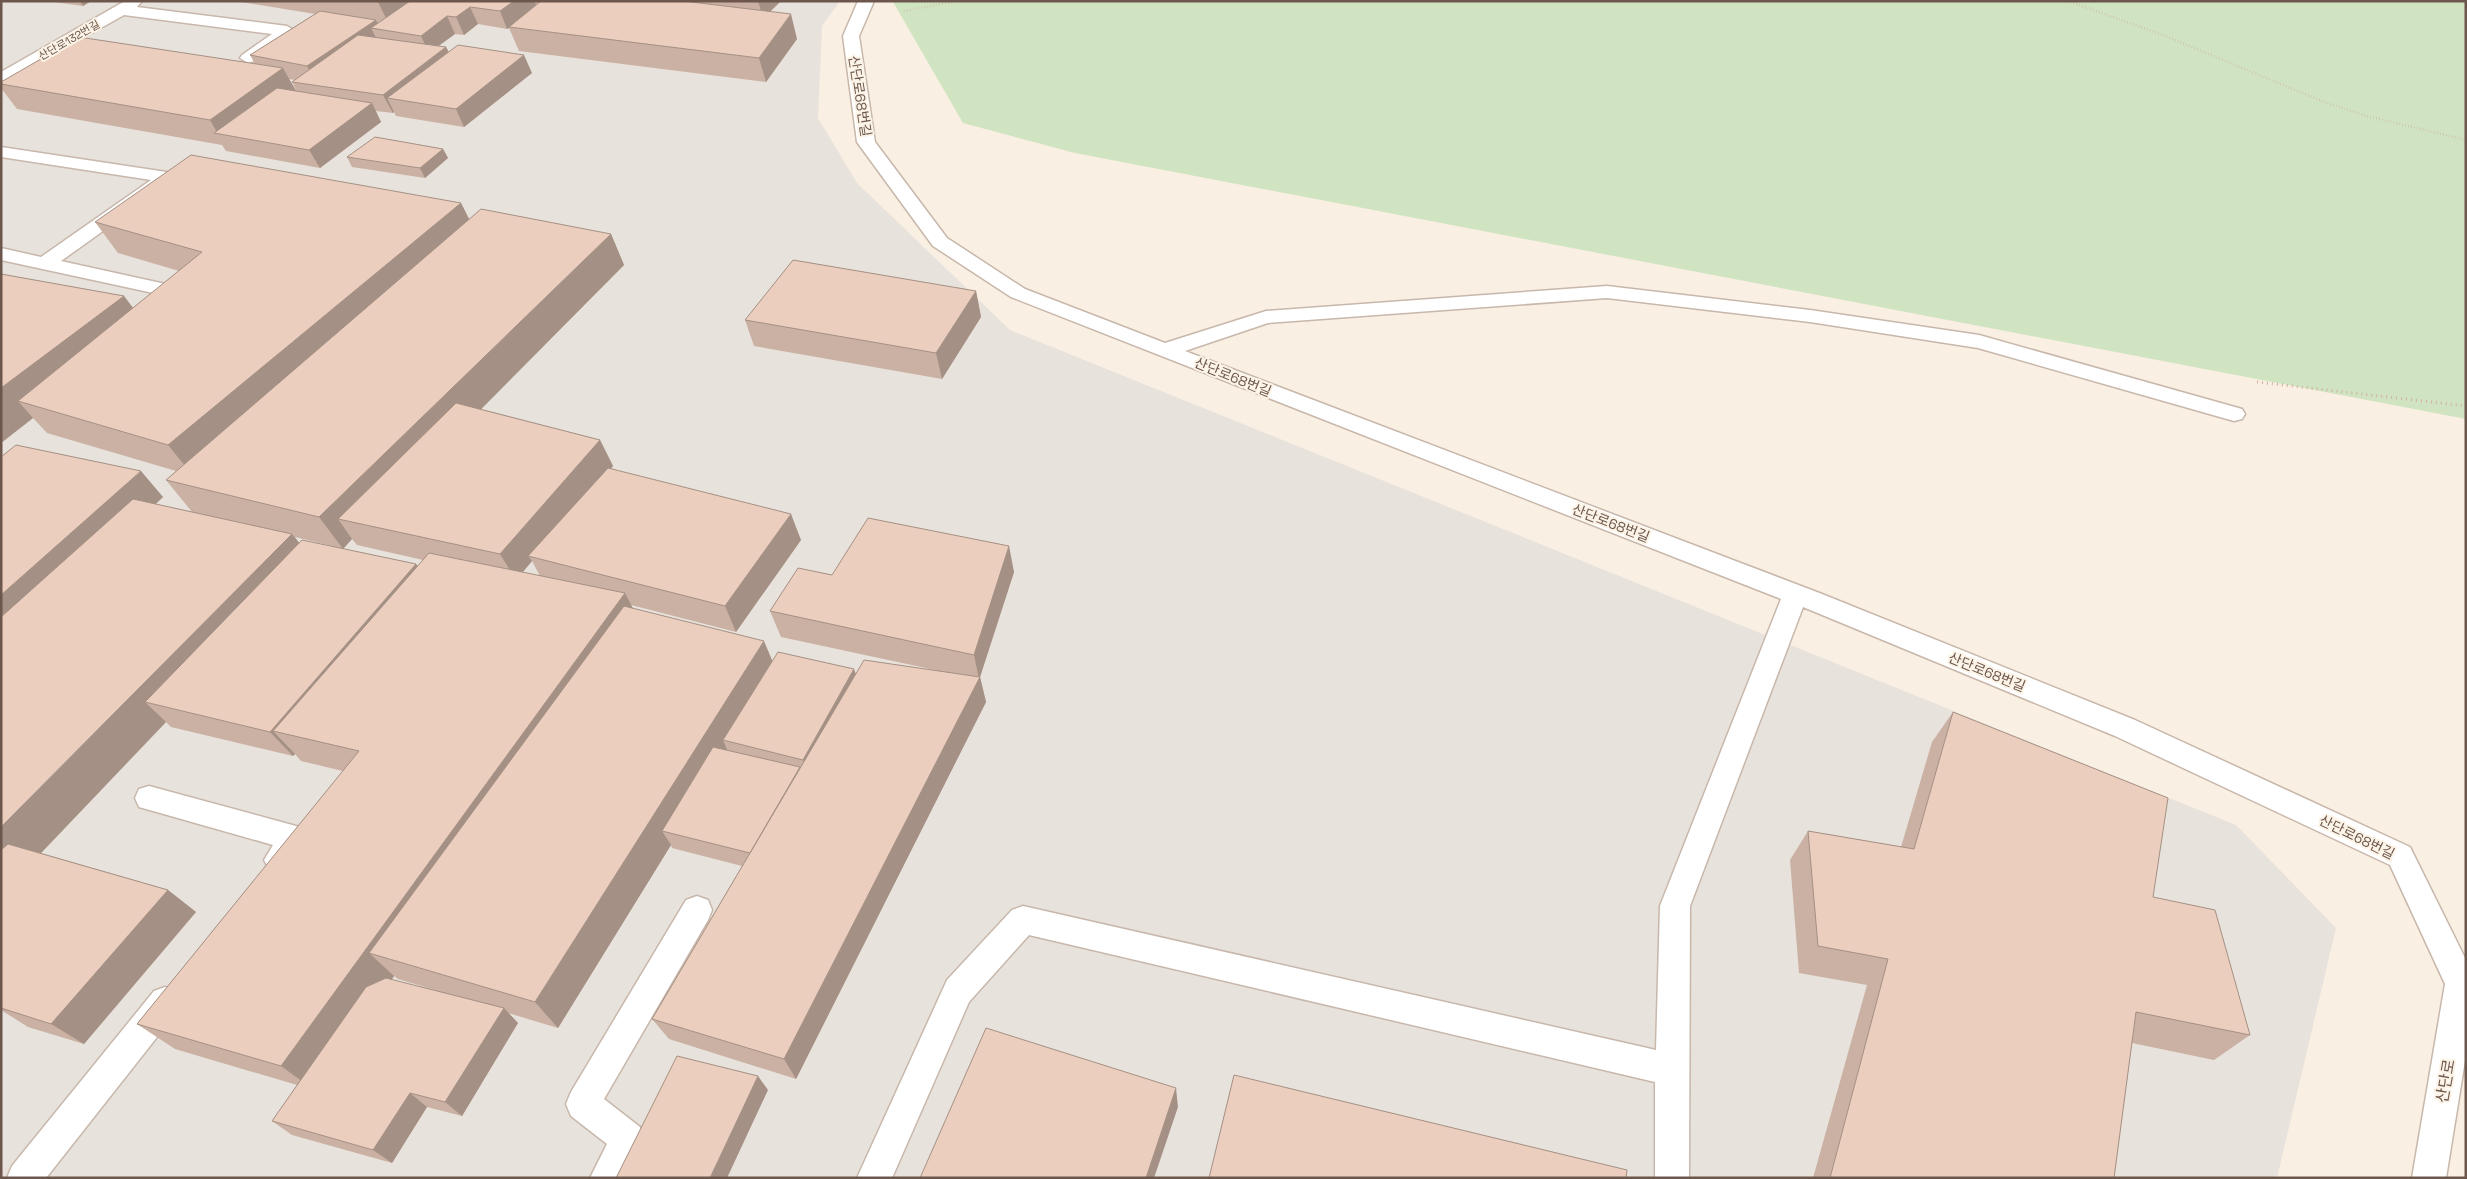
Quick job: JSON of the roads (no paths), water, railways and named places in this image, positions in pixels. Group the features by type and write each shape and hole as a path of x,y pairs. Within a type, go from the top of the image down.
{"lane":[{"name":"산단로132번길","path":"1,79 136,1"},
{"path":"122,10 287,31 248,58"},
{"name":"산단로68번길","path":"862,11 851,36 866,142 940,242 1018,293 1795,594 2125,728 2400,856 2462,984"},
{"path":"1,152 167,177 45,263"},
{"path":"1,254 181,293"},
{"path":"1165,350 1266,317 1607,292 1810,316 1979,342 2234,414"},
{"path":"1672,1178 1674,906 1795,594"},
{"path":"149,798 296,839 259,885"},
{"path":"607,1178 628,1139 583,1104 697,910"},
{"path":"874,1178 958,991 1023,920 1672,1070"},
{"path":"24,1178 185,977"},
{"name":"산단로","path":"2428,1178 2462,984"}]}
